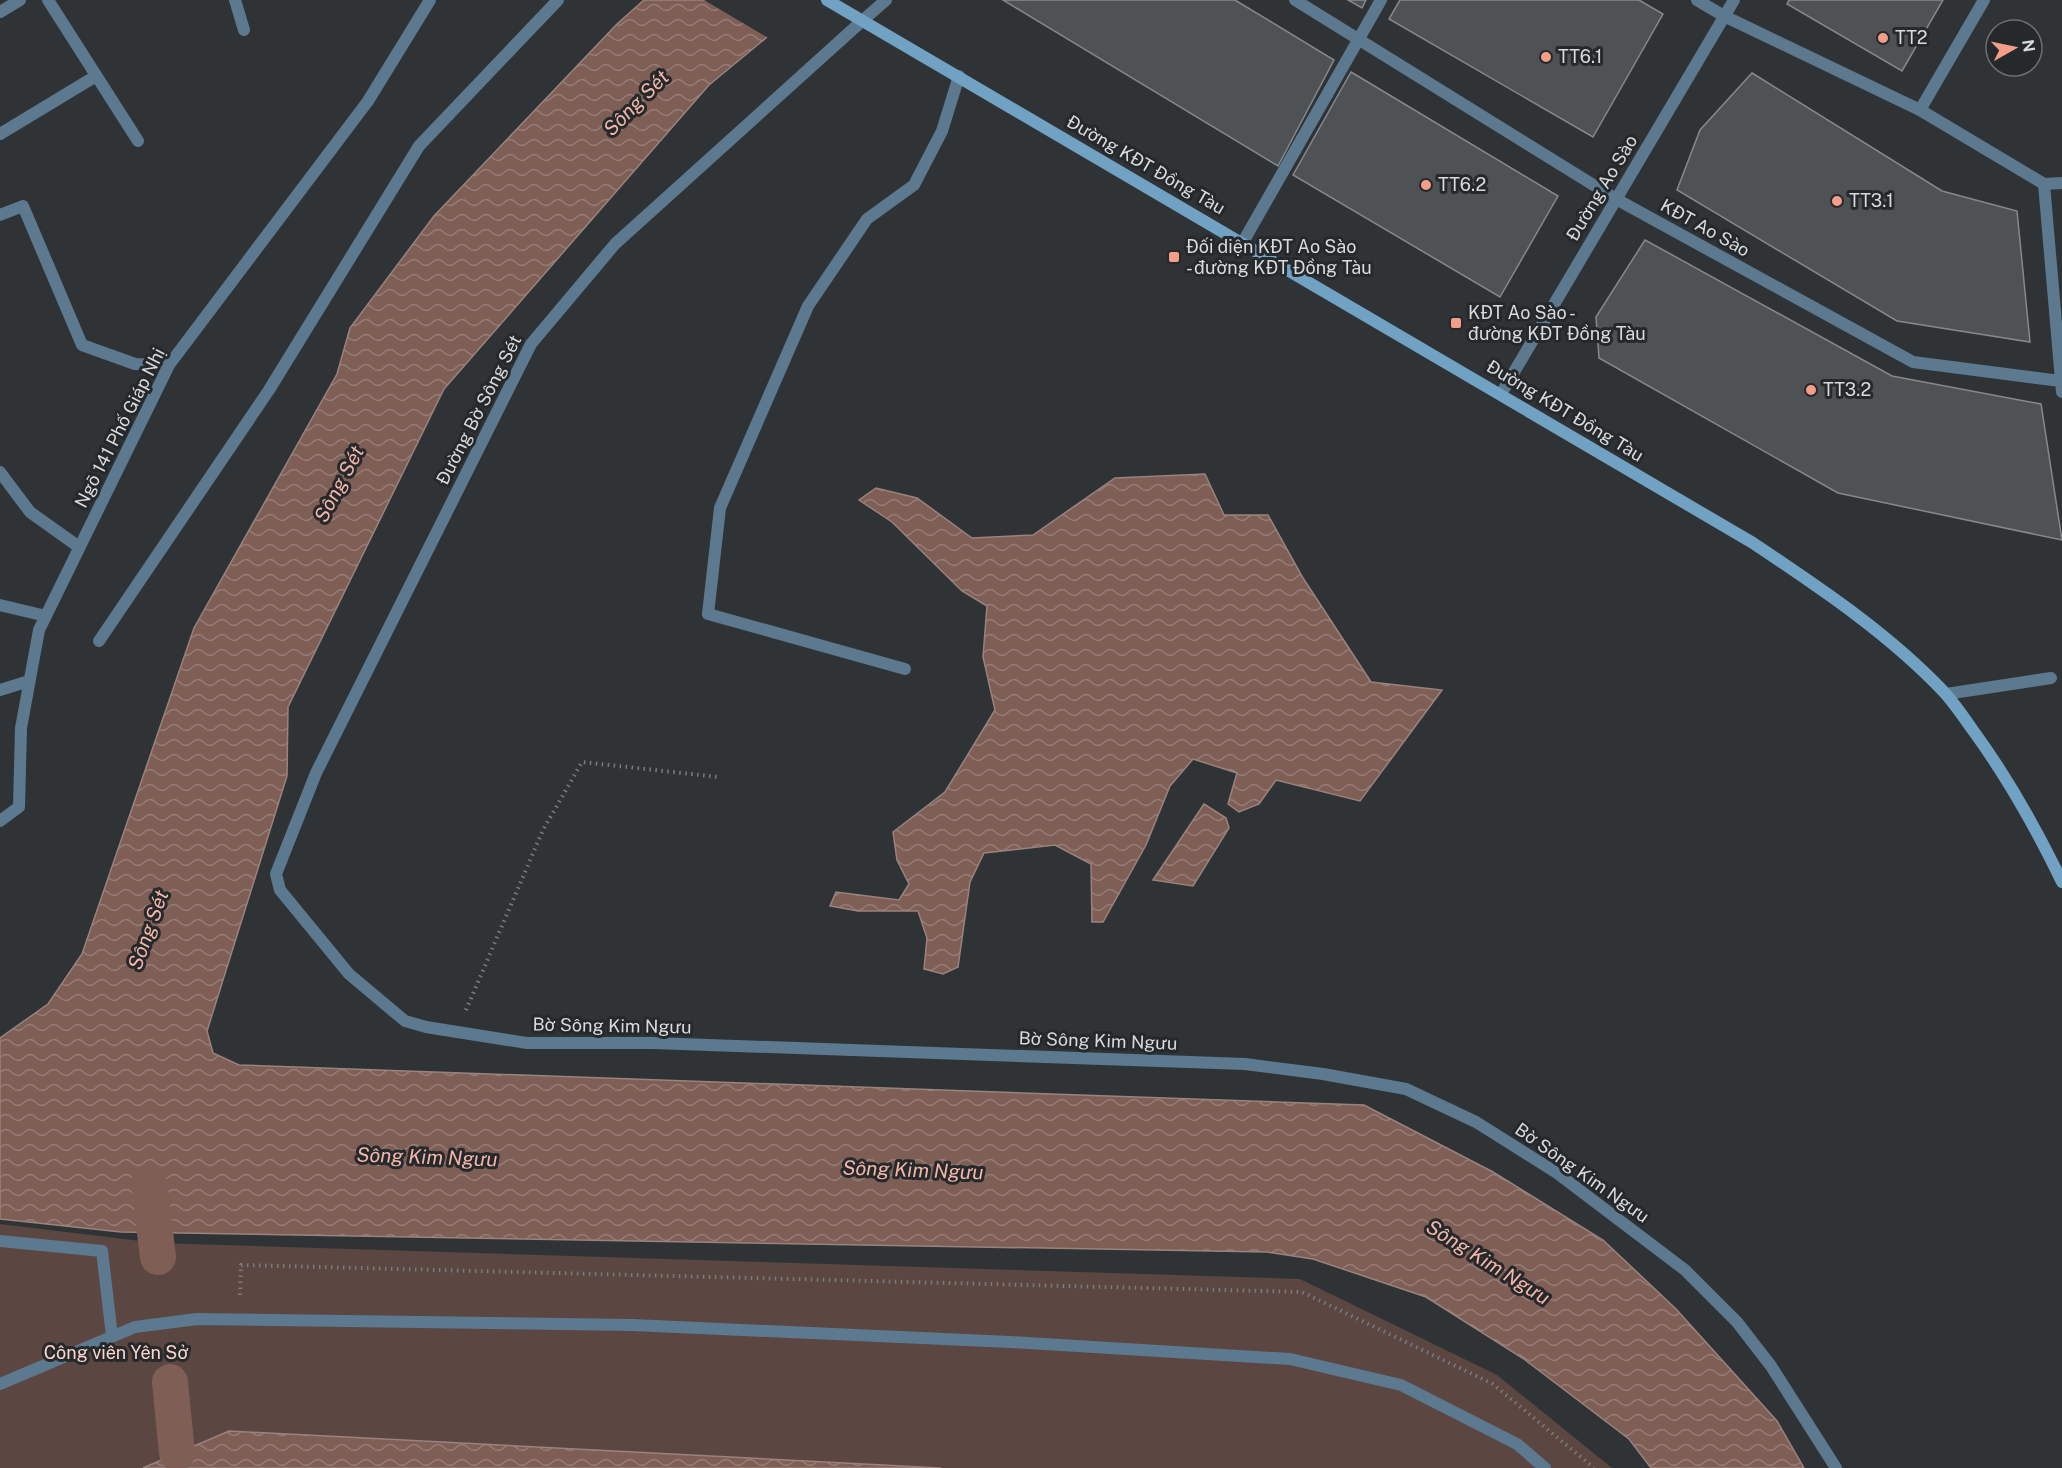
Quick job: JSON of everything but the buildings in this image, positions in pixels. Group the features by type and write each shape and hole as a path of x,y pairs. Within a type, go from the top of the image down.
{"main road":[{"name":"Đường KĐT Đồng Tàu","path":"827,0 1754,543 1831,596 1903,652 1946,694 1997,763 2031,818 2062,882"}],"street":[{"path":"0,12 20,0"},
{"path":"48,0 138,141"},
{"path":"236,0 244,30"},
{"name":"Ngõ 141 Phố Giáp Nhị","path":"0,821 19,807 21,728 39,630 169,365 368,101 430,0"},
{"path":"99,641 269,390 420,146 558,0"},
{"name":"Đường Bờ Sông Sét","path":"276,874 316,773 531,344 615,244 886,0"},
{"name":"KĐT Ao Sào","path":"1294,0 1616,199 1914,362 2061,387 2044,184"},
{"path":"1243,242 1381,0"},
{"path":"1696,0 1724,16 1920,110 2044,184 2062,183"},
{"name":"Đường Ao Sào","path":"1501,394 1734,0"},
{"path":"1920,110 1984,0"},
{"path":"0,134 96,76"},
{"path":"905,669 708,614 720,508 808,306 867,219 915,185 942,131 958,76"},
{"path":"0,215 22,206 82,345 135,364 169,365"},
{"path":"0,472 30,512 80,547"},
{"path":"0,605 46,616"},
{"path":"1946,694 2051,678"},
{"path":"0,690 29,681"},
{"name":"Bờ Sông Kim Ngưu","path":"276,874 280,890 349,974 405,1021 456,1032 527,1043 652,1043 1245,1064 1323,1074 1406,1089 1476,1122 1557,1173 1685,1270 1737,1322 1771,1366 1836,1468"},
{"path":"0,1241 102,1251 112,1336"},
{"path":"0,1384 135,1326 196,1319 633,1325 1021,1342 1290,1359 1401,1385 1517,1444 1545,1468"}],"path":[{"path":"456,1032 543,830 582,762 718,777"},
{"path":"240,1320 241,1265 1302,1292 1494,1384 1594,1468"}],"green space":[{"name":"Công viên Yên Sở","path":"0,1224 157,1243 1300,1279 1497,1375 1612,1468 0,1468"}],"water":[{"path":"644,0 812,0 709,85 444,389 288,707 287,776 207,1031 213,1053 239,1065 1364,1105 1493,1172 1603,1240 1676,1309 1777,1421 1804,1468 1651,1468 1629,1439 1524,1359 1426,1297 1313,1259 1267,1252 121,1232 0,1219 0,1038 48,1004 82,954 194,628 337,374 350,328 434,216 617,24"},
{"path":"1205,474 1224,515 1268,515 1303,578 1371,682 1442,690 1360,801 1276,780 1259,804 1239,812 1228,804 1237,773 1193,759 1170,786 1146,845 1103,922 1092,922 1091,864 1055,845 984,853 970,882 958,967 943,974 924,969 927,938 918,911 858,911 830,906 836,892 899,900 909,884 897,860 893,832 945,792 995,710 983,657 987,606 962,591 892,522 859,500 876,488 917,498 972,538 1033,535 1115,478"},
{"path":"1204,804 1226,818 1229,828 1193,886 1153,880"},
{"path":"229,1431 941,1468 143,1468"}],"pier":[{"path":"704,0 815,0 770,39"}],"waterway":[{"path":"149,1183 158,1257"},
{"path":"170,1382 177,1453"}],"place":[{"name":"TT2","path":"1883,38"},
{"name":"TT6.1","path":"1546,57"},
{"name":"TT6.2","path":"1426,185"},
{"name":"TT3.1","path":"1837,201"},
{"name":"Đối diện KĐT Ao Sào - đường KĐT Đồng Tàu","path":"1174,257"},
{"name":"KĐT Ao Sào - đường KĐT Đồng Tàu","path":"1456,323"},
{"name":"TT3.2","path":"1811,390"}],"water label":[{"name":"Sông Sét","path":"636,103"},
{"name":"Sông Sét","path":"339,484"},
{"name":"Sông Sét","path":"148,930"},
{"name":"Sông Kim Ngưu","path":"427,1157"},
{"name":"Sông Kim Ngưu","path":"913,1170"},
{"name":"Sông Kim Ngưu","path":"1488,1262"}]}
